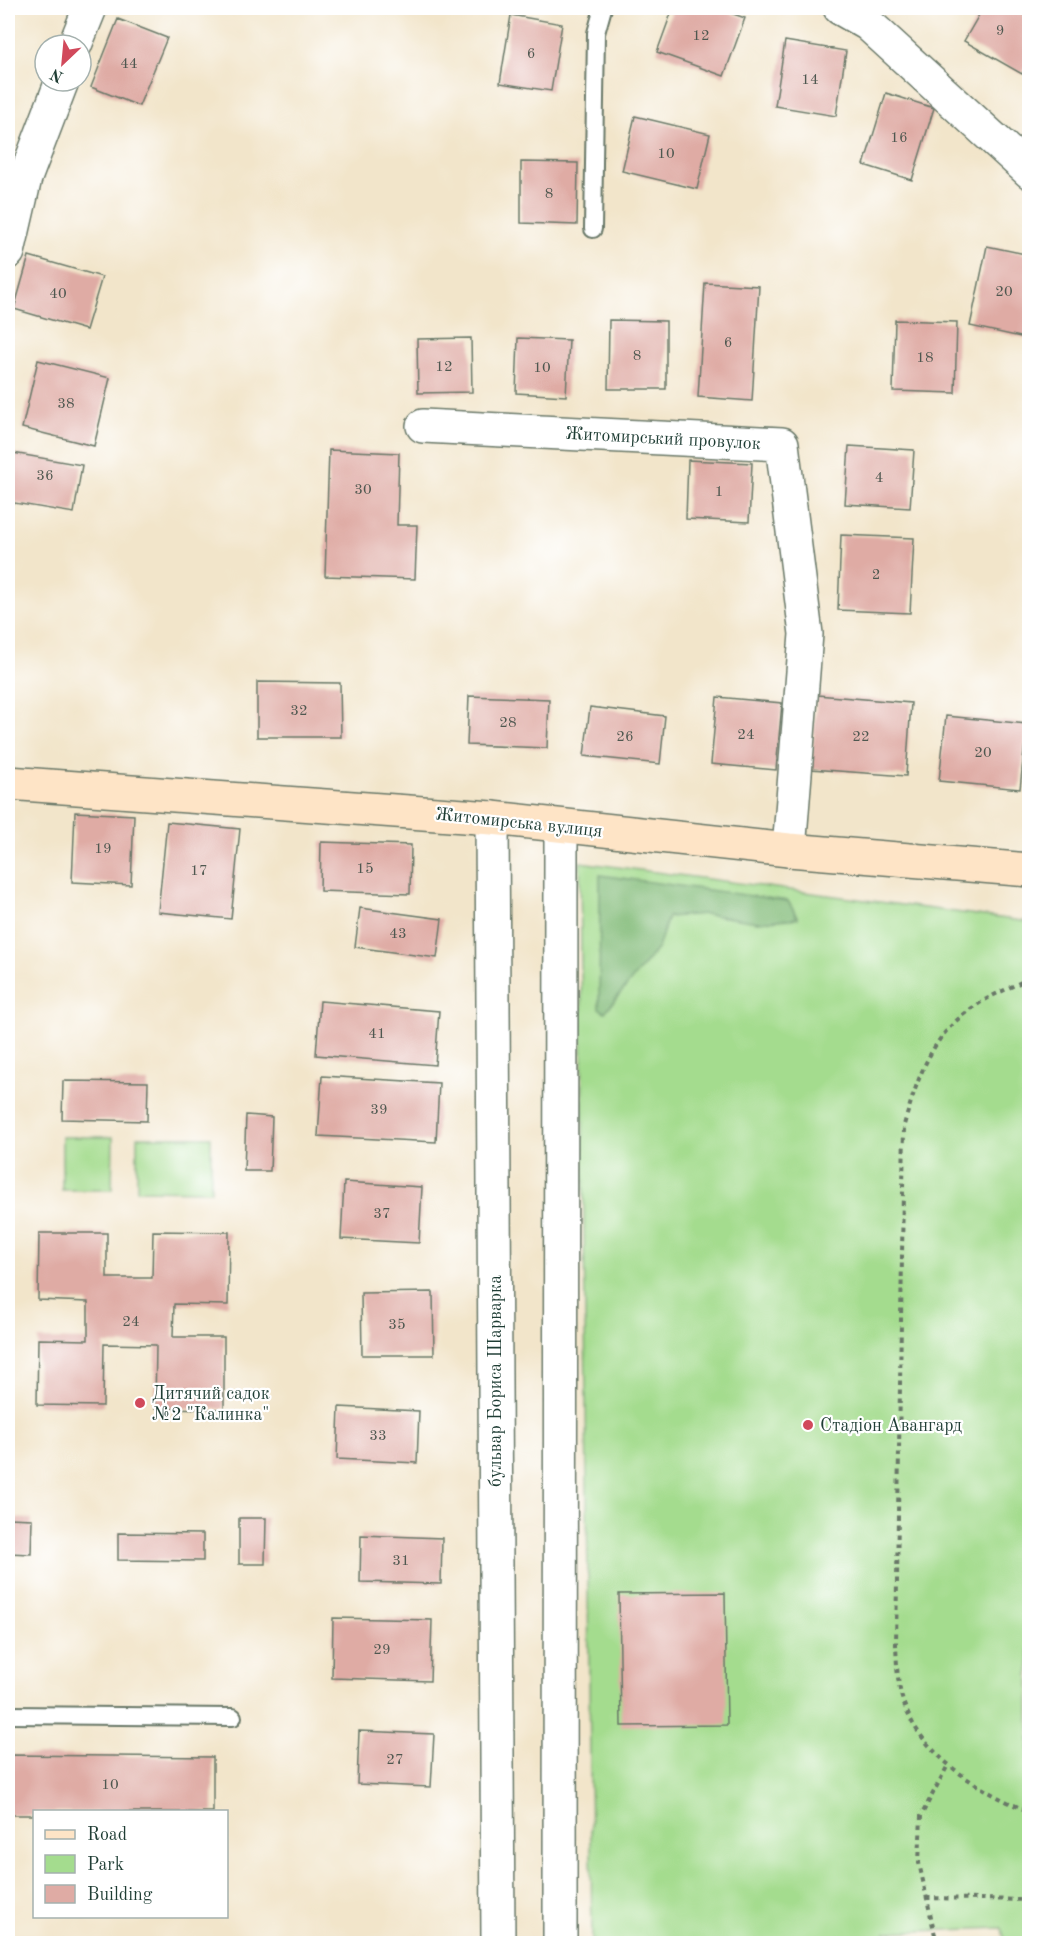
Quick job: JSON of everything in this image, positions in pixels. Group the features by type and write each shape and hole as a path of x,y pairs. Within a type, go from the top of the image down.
{"main road":[{"name":"Житомирська вулиця","path":"8,783 492,818 789,850 1029,870"}],"street":[{"path":"80,33 90,8"},
{"path":"840,8 868,24 1029,172"},
{"path":"8,252 25,178 57,93"},
{"name":"Житомирський провулок","path":"423,426 782,444 806,634 789,850"},
{"name":"бульвар Бориса Шарварка","path":"492,818 498,1944"},
{"path":"560,1944 561,826"}],"lane":[{"path":"593,229 596,33 603,8"},
{"path":"8,1715 233,1717"}],"path":[{"path":"1029,979 976,1004 957,1018 941,1035 925,1062 904,1125 896,1645 898,1681 912,1723 929,1746 948,1765 1013,1805 1029,1812"},
{"path":"937,1944 919,1863 921,1816 948,1765"},
{"path":"926,1898 1029,1900"}],"green space":[{"name":"Стадіон Авангард","path":"580,862 1029,922 1029,1943 1005,1943 1002,1928 886,1932 889,1944 592,1943"},
{"path":"600,875 788,901 798,918 758,922 705,914 668,917 658,948 605,1012 599,1008"},
{"path":"62,1137 113,1137 112,1190 62,1190"},
{"path":"137,1137 211,1137 211,1191 137,1190"}],"building":[{"path":"673,8 716,8 745,18 724,76 657,52"},
{"path":"983,8 1010,8 1030,18 1030,62 1022,74 964,41"},
{"path":"511,15 562,24 551,91 500,83"},
{"path":"118,19 167,38 139,106 93,88 93,82"},
{"path":"785,41 846,51 836,116 775,106"},
{"path":"886,93 934,108 912,180 864,165"},
{"path":"635,116 710,134 697,189 622,171"},
{"path":"521,162 578,163 577,225 521,223"},
{"path":"987,246 1030,255 1030,339 970,326"},
{"path":"29,256 102,277 86,330 14,309"},
{"path":"705,283 759,286 752,401 698,397"},
{"path":"609,320 666,321 666,389 608,389"},
{"path":"895,320 957,322 955,393 893,391"},
{"path":"471,338 472,392 418,393 417,339"},
{"path":"518,338 569,340 566,396 516,393"},
{"path":"38,360 110,378 94,446 22,428"},
{"path":"849,446 914,450 910,508 845,504"},
{"path":"329,450 399,453 397,525 417,525 415,579 325,576"},
{"path":"13,453 82,465 74,513 8,502"},
{"path":"688,460 752,463 749,522 686,519"},
{"path":"841,535 914,538 910,613 838,610"},
{"path":"257,682 340,683 341,737 257,737"},
{"path":"817,695 911,703 906,776 811,769"},
{"path":"469,696 549,699 547,748 467,745"},
{"path":"717,697 782,703 776,770 711,764"},
{"path":"590,707 665,716 660,764 584,756"},
{"path":"946,716 1027,724 1020,789 939,781"},
{"path":"75,812 134,815 131,885 72,882"},
{"path":"167,822 240,829 231,919 158,912"},
{"path":"321,842 411,845 410,894 320,891"},
{"path":"360,908 442,919 437,958 355,947"},
{"path":"320,1001 439,1011 435,1065 316,1055"},
{"path":"322,1076 439,1083 436,1142 318,1136"},
{"path":"63,1081 148,1082 147,1121 62,1119"},
{"path":"246,1115 272,1117 270,1171 244,1171"},
{"path":"344,1182 422,1187 419,1243 341,1239"},
{"path":"153,1231 229,1232 228,1305 174,1304 173,1337 224,1337 224,1409 155,1408 156,1345 104,1344 103,1406 37,1405 38,1339 88,1340 88,1302 38,1300 39,1233 107,1233 107,1278 152,1278"},
{"path":"433,1292 434,1355 362,1355 361,1293"},
{"path":"339,1407 419,1411 417,1463 337,1459"},
{"path":"8,1518 32,1519 31,1554 8,1553"},
{"path":"239,1518 266,1518 265,1564 239,1564"},
{"path":"118,1533 203,1534 203,1561 118,1560"},
{"path":"361,1535 442,1538 441,1584 360,1582"},
{"path":"725,1593 727,1725 621,1726 619,1594"},
{"path":"333,1618 432,1620 430,1681 332,1678"},
{"path":"359,1731 434,1734 431,1787 357,1784"},
{"path":"8,1755 213,1757 213,1810 33,1810 33,1815 8,1815"}],"place":[{"name":"Дитячий садок №2 \"Калинка\"","path":"140,1403"},
{"name":"Стадіон Авангард","path":"808,1425"}]}
